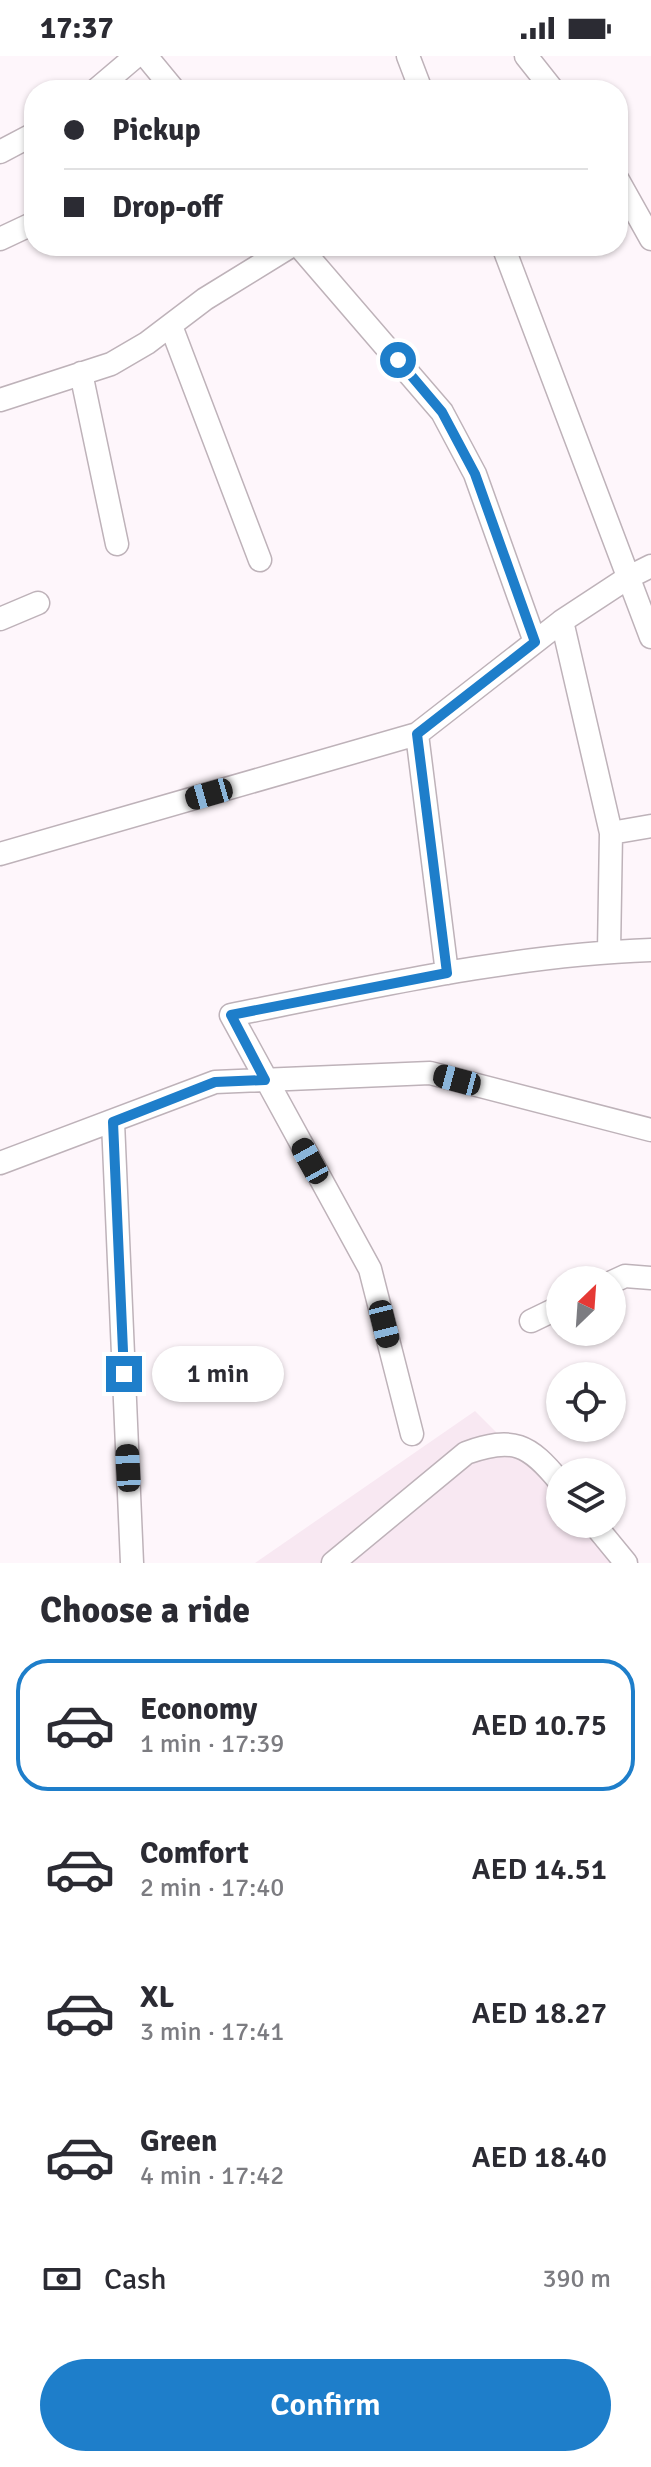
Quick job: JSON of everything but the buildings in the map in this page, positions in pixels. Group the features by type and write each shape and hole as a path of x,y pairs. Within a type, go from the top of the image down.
{"street":[{"path":"108,80 136,56"},
{"path":"146,56 166,80"},
{"path":"408,56 417,80"},
{"path":"526,56 545,80"},
{"path":"0,152 24,139"},
{"path":"628,198 651,239"},
{"path":"0,239 24,228"},
{"path":"0,400 111,364 147,343 205,299 275,256"},
{"path":"308,256 442,412 475,474 535,642"},
{"path":"507,256 651,637"},
{"path":"171,326 260,560"},
{"path":"81,373 117,544"},
{"path":"0,854 417,734 562,621 651,566"},
{"path":"0,619 38,603"},
{"path":"562,621 611,833 609,951"},
{"path":"417,734 447,973"},
{"path":"611,833 651,826"},
{"path":"412,1434 370,1269 231,1015 447,973 609,951 651,950"},
{"path":"0,1163 215,1082 430,1073 651,1130"},
{"path":"113,1122 132,1563"},
{"path":"626,1276 651,1278"},
{"path":"531,1321 546,1314"},
{"path":"333,1563 466,1453 489,1445 510,1443 525,1447 546,1465"},
{"path":"605,1538 626,1563"}],"shaded area":[{"path":"475,1411 546,1482 546,1538 602,1538 627,1563 255,1563"}],"route":[{"path":"124,1374 113,1122 215,1082 265,1080 231,1015 447,973 417,734 535,642 475,474 442,412 398,360"}]}
